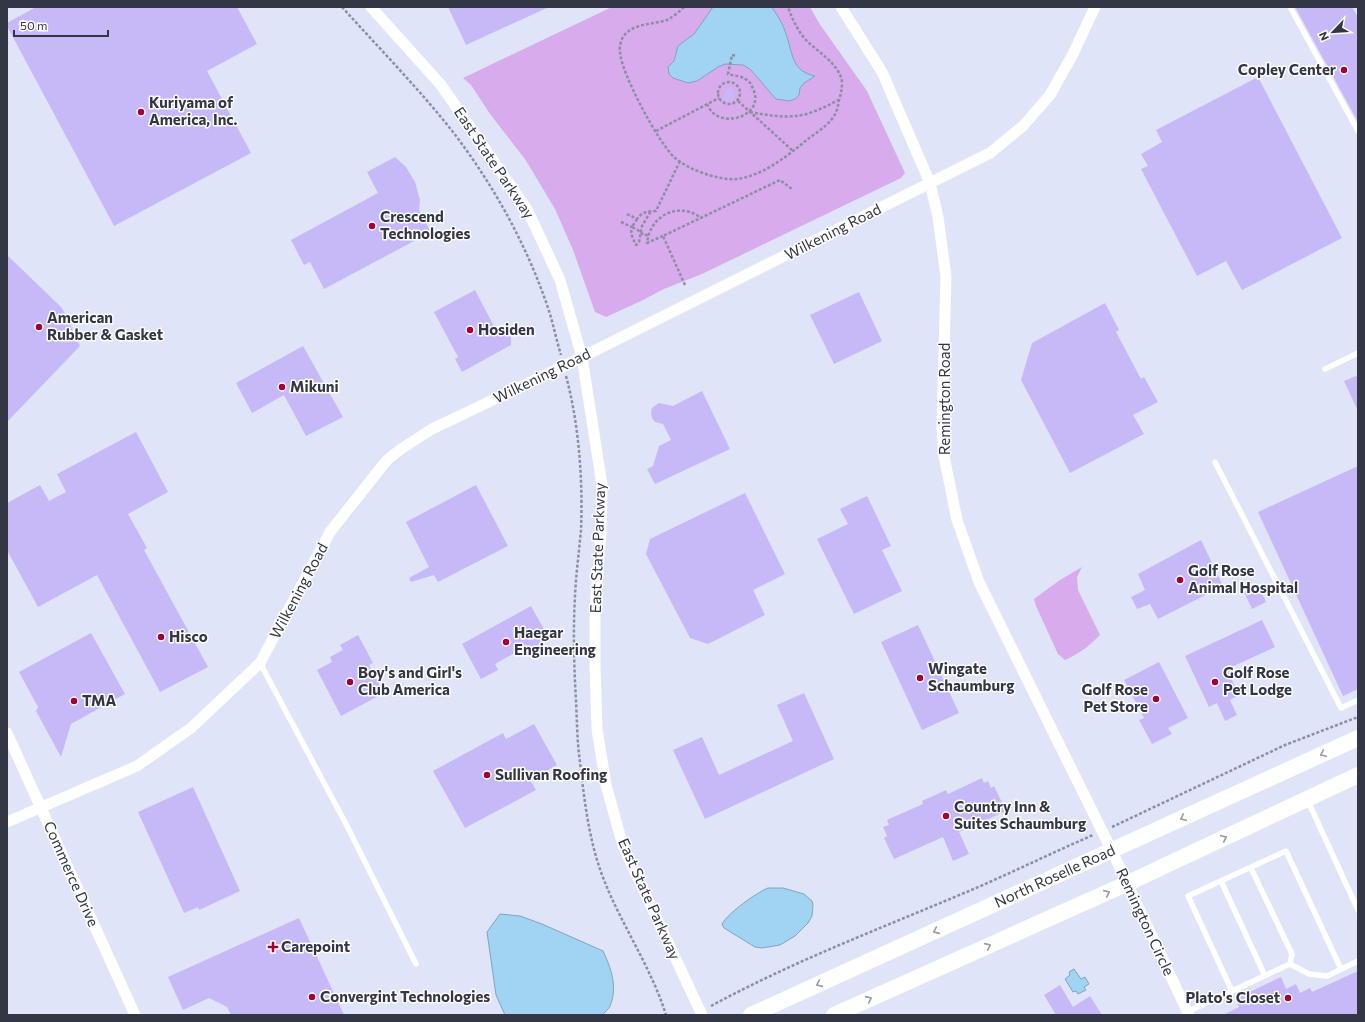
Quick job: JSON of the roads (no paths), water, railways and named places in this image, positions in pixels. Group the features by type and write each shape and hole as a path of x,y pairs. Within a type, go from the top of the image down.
{"main road":[{"name":"North Roselle Road","path":"751,1015 1358,738"},
{"path":"834,1015 1126,884 1358,775"}],"street":[{"name":"East State Parkway","path":"371,7 441,85 528,211 560,280 582,357 602,485 601,534 595,609 595,666 597,729 606,785 623,846 701,1013"},
{"name":"Remington Road","path":"841,7 882,72 930,183 938,217 946,277 942,427 944,456 957,520 979,582 1112,851"},
{"name":"Wilkening Road","path":"7,822 41,806 137,766 191,728 260,663 330,532 387,460 401,449 432,429 582,357 990,153 1023,126 1050,95 1073,54 1095,7"},
{"name":"Commerce Drive","path":"7,733 134,1015"},
{"name":"Remington Circle","path":"1112,851 1126,884 1188,1014"}],"lane":[{"path":"1290,7 1358,131"},
{"path":"1326,368 1358,353"},
{"path":"1215,462 1341,708 1358,700"},
{"path":"260,663 346,824 416,964"},
{"path":"1307,799 1358,910"},
{"path":"1232,991 1188,896 1286,852 1341,969"},
{"path":"1251,868 1292,954 1290,964"},
{"path":"1221,881 1265,976"},
{"path":"1290,964 1309,974 1327,976 1358,961"},
{"path":"1188,1014 1232,991 1290,964"}],"water":[{"path":"713,7 771,7 773,9 784,27 797,66 807,74 815,76 804,83 800,88 799,95 795,99 789,101 776,99 750,69 743,65 725,64 697,81 688,83 673,78 669,74 668,67 674,61 678,46 694,34"},
{"path":"768,888 783,888 804,894 812,901 812,916 808,923 795,936 780,945 762,948 755,947 724,928 722,924 730,914 757,894"},
{"path":"500,914 520,916 603,951 609,964 613,985 612,999 608,1009 602,1015 505,1015 496,995 487,932"},
{"path":"1074,969 1081,979 1085,977 1089,984 1084,987 1086,990 1078,994 1076,991 1073,992 1065,979 1070,975 1069,972"}],"place":[{"name":"Copley Center","path":"1344,70"},
{"name":"Kuriyama of America, Inc.","path":"141,112"},
{"name":"Crescend Technologies","path":"372,226"},
{"name":"American Rubber & Gasket","path":"39,327"},
{"name":"Hosiden","path":"470,330"},
{"name":"Mikuni","path":"282,387"},
{"name":"Golf Rose Animal Hospital","path":"1180,580"},
{"name":"Hisco","path":"161,637"},
{"name":"Haegar Engineering","path":"506,642"},
{"name":"Wingate Schaumburg","path":"920,678"},
{"name":"Boy's and Girl's Club America","path":"350,682"},
{"name":"Golf Rose Pet Lodge","path":"1215,682"},
{"name":"Golf Rose Pet Store","path":"1156,699"},
{"name":"TMA","path":"74,701"},
{"name":"Sullivan Roofing","path":"487,775"},
{"name":"Country Inn & Suites Schaumburg","path":"946,816"},
{"name":"Carepoint","path":"273,947"},
{"name":"Convergint Technologies","path":"312,997"},
{"name":"Plato's Closet","path":"1288,998"}]}
